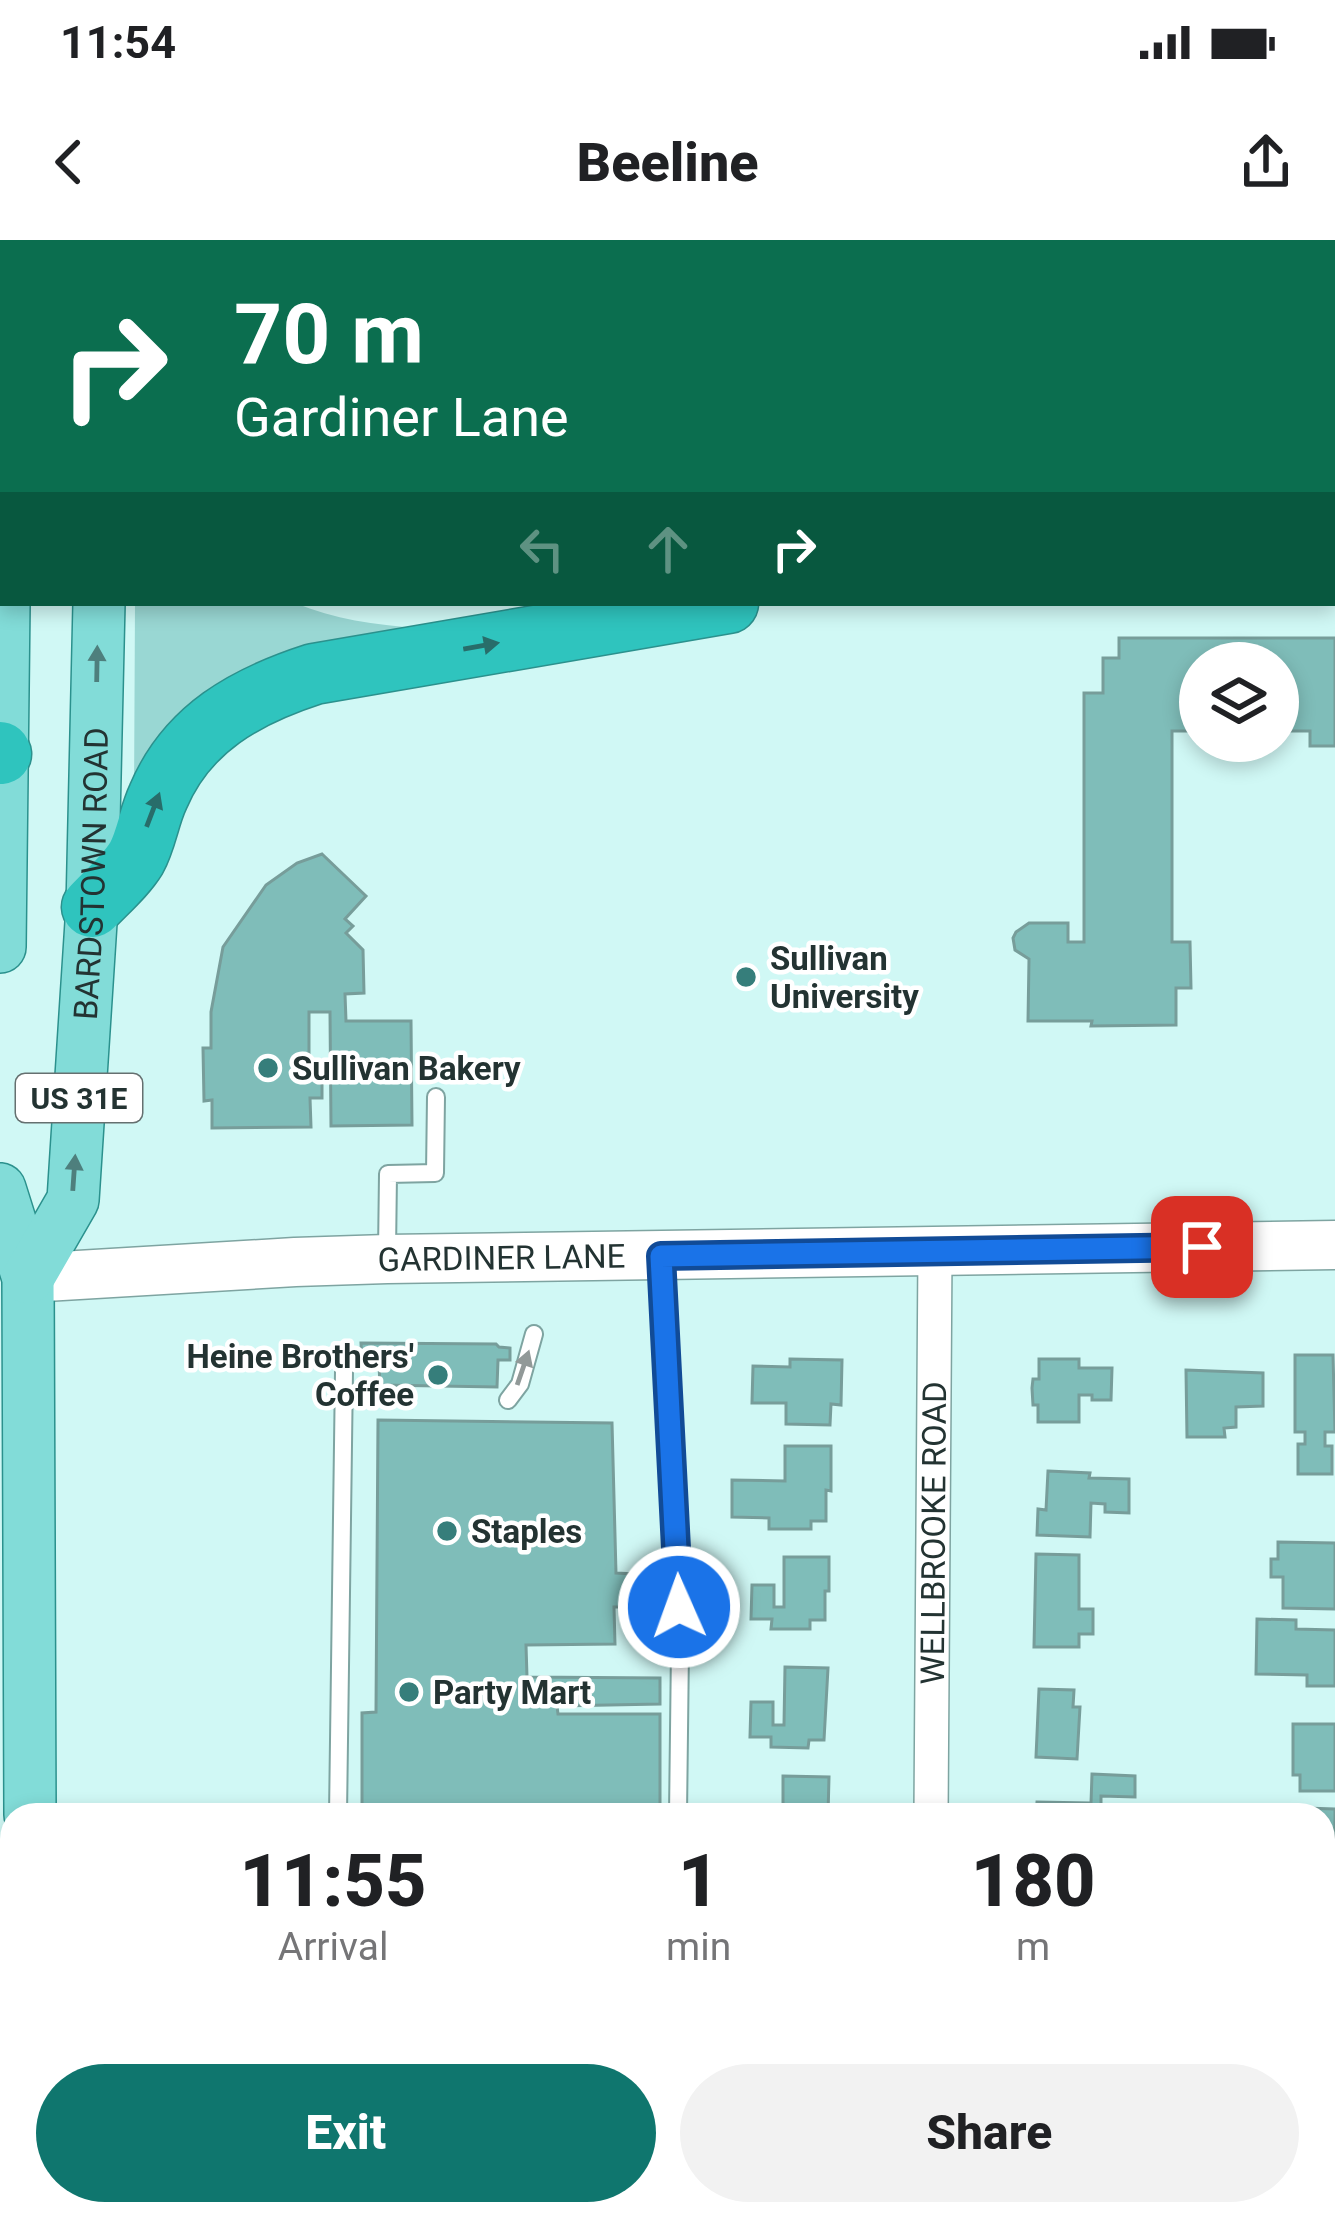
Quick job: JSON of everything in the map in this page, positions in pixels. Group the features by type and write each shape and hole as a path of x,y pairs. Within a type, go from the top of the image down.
{"highway":[{"path":"92,907 135,859 173,767 203,731 259,693 314,674 711,606"}],"main road":[{"path":"0,947 4,606"},
{"name":"BARDSTOWN ROAD","path":"14,1276 73,1201 92,907 99,606"},
{"path":"0,1189 14,1276 16,1735 28,1803"},
{"name":"GARDINER LANE","path":"14,1276 387,1259 1335,1245"}],"street":[{"name":"WELLBROOKE ROAD","path":"931,1803 935,1251"}],"lane":[{"path":"387,1259 388,1174 435,1173 436,1097"},
{"path":"661,1256 680,1648 678,1803"},
{"path":"508,1400 520,1384 534,1334"},
{"path":"338,1803 344,1371"}],"shaded area":[{"path":"135,606 304,606 355,620 418,628 304,662 134,799"}],"building":[{"path":"1119,638 1335,638 1335,746 1310,746 1310,731 1299,731 1299,642 1179,642 1179,731 1172,731 1172,942 1190,942 1191,988 1176,988 1176,1025 1028,1021 1029,959 1015,950 1016,932 1029,923 1068,923 1068,942 1084,942 1084,693 1103,693 1103,658 1119,658"},
{"path":"322,854 366,896 345,919 353,926 346,933 363,950 364,993 345,994 346,1021 411,1021 412,1125 331,1126 330,1012 309,1012 309,1067 322,1067 322,1098 310,1098 311,1127 212,1128 212,1100 204,1101 203,1048 211,1048 211,1012 223,947 266,885 297,863"},
{"name":"Heine Brothers' Coffee","path":"361,1343 496,1344 510,1348 510,1360 498,1360 497,1387 380,1385 379,1365 362,1365"},
{"path":"1295,1355 1333,1355 1335,1432 1325,1432 1325,1446 1332,1446 1332,1474 1298,1474 1298,1444 1305,1444 1305,1432 1295,1432"},
{"path":"790,1359 842,1360 841,1405 831,1404 830,1425 786,1424 786,1403 752,1403 753,1366 790,1367"},
{"path":"1039,1359 1079,1359 1079,1368 1112,1368 1111,1400 1079,1395 1079,1422 1038,1422 1032,1388 1033,1379 1039,1379"},
{"path":"1186,1370 1263,1373 1263,1406 1236,1407 1236,1427 1224,1428 1225,1437 1187,1437"},
{"path":"378,1420 612,1423 616,1573 635,1574 636,1607 614,1607 615,1644 526,1645 527,1677 660,1678 660,1704 557,1706 558,1714 660,1714 660,1803 362,1803 362,1713 376,1712"},
{"path":"785,1446 831,1446 826,1521 811,1521 811,1529 769,1529 769,1518 732,1517 732,1480 785,1481"},
{"path":"1048,1471 1129,1479 1129,1513 1105,1512 1105,1504 1091,1503 1090,1537 1037,1535 1038,1509 1046,1510"},
{"path":"1278,1542 1335,1543 1335,1609 1283,1608 1283,1577 1271,1577"},
{"path":"1036,1554 1079,1555 1079,1609 1093,1609 1093,1634 1079,1634 1079,1647 1034,1647"},
{"path":"784,1557 829,1557 825,1620 810,1620 810,1629 771,1629 772,1619 751,1619 752,1585 774,1585 774,1607 784,1607"},
{"path":"1257,1619 1296,1620 1296,1629 1335,1630 1335,1686 1307,1686 1307,1675 1256,1674"},
{"path":"785,1667 828,1668 824,1740 809,1740 808,1748 771,1747 771,1737 750,1737 751,1702 773,1702 773,1725 784,1725"},
{"path":"1039,1689 1074,1690 1073,1707 1080,1707 1077,1759 1036,1757"},
{"path":"1293,1724 1335,1724 1335,1791 1300,1791 1300,1775 1293,1775"},
{"path":"1092,1774 1135,1776 1135,1797 1101,1796 1101,1803 1091,1803"},
{"path":"783,1776 829,1777 828,1803 783,1803"}],"place":[{"name":"Sullivan University","path":"746,977"},
{"name":"Sullivan Bakery","path":"268,1068"},
{"name":"Heine Brothers' Coffee","path":"438,1375"},
{"name":"Staples","path":"447,1531"},
{"name":"Party Mart","path":"409,1692"}],"route":[{"path":"679,1607 661,1256 1202,1247"}]}
